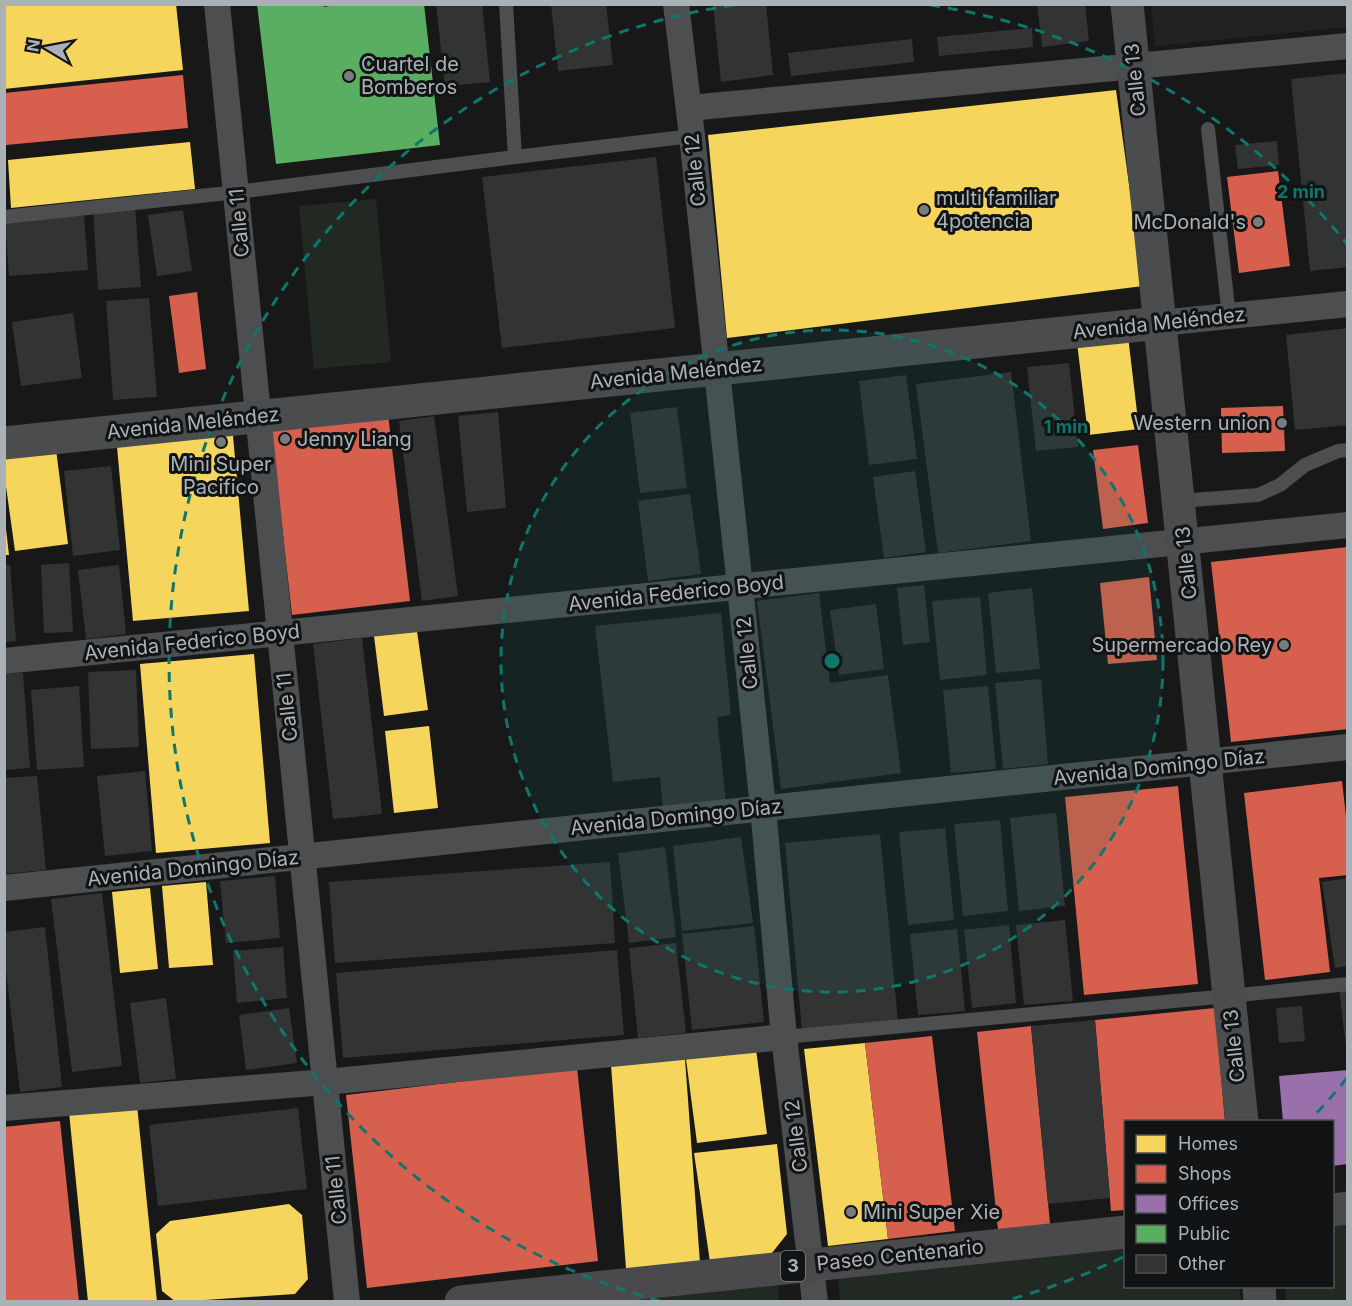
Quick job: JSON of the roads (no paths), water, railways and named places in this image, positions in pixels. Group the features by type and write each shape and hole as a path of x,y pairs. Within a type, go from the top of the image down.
{"main road":[{"name":"Paseo Centenario","path":"461,1302 1124,1232"}],"street":[{"name":"Calle 11","path":"217,4 348,1302"},
{"name":"Calle 12","path":"676,4 740,587 784,1037 815,1302"},
{"name":"Calle 13","path":"1128,4 1242,1120"},
{"path":"689,108 1347,46"},
{"name":"Avenida Meléndez","path":"4,443 1347,304"},
{"name":"Avenida Federico Boyd","path":"4,662 1347,525"},
{"name":"Avenida Domingo Díaz","path":"4,888 1347,747"},
{"path":"4,1108 326,1082 784,1037"}],"lane":[{"path":"506,4 515,157"},
{"path":"1208,129 1229,316"},
{"path":"4,217 237,192 692,136"},
{"path":"1179,501 1258,495 1280,485 1305,465 1338,451 1347,450"},
{"path":"784,1037 1347,984"}],"place":[{"name":"Cuartel de Bomberos","path":"349,76"},
{"name":"multi familiar 4potencia","path":"924,210"},
{"name":"McDonald's","path":"1258,222"},
{"name":"Western union","path":"1282,423"},
{"name":"Jenny Liang","path":"285,439"},
{"name":"Mini Super Pacifico","path":"221,442"},
{"name":"Supermercado Rey","path":"1284,645"},
{"name":"Mini Super Xie","path":"851,1212"}]}
